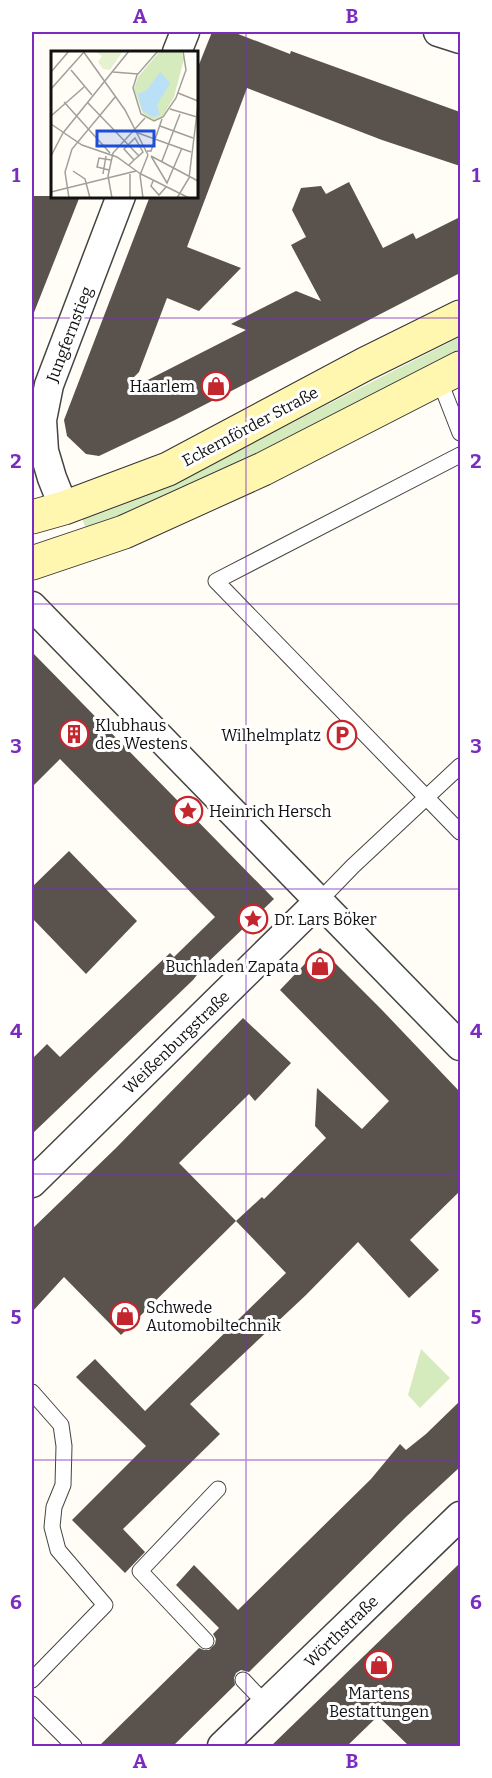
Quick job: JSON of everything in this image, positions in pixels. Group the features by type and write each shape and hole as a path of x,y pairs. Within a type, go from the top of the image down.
{"main road":[{"name":"Eckernförder Straße","path":"32,517 64,508 168,469 365,364 460,317"},
{"path":"32,562 124,532 263,469 450,373"}],"street":[{"path":"177,51 185,32"},
{"path":"438,32 460,39"},
{"name":"Jungfernstieg","path":"64,508 44,451 42,420 49,385 120,198"},
{"path":"32,606 460,1046"},
{"name":"Weißenburgstraße","path":"32,1183 320,900"},
{"name":"Wörthstraße","path":"222,1746 460,1516"}],"lane":[{"path":"450,373 460,433"},
{"path":"460,455 216,580 460,832"},
{"path":"320,900 460,766"},
{"path":"32,1392 61,1425 64,1446 63,1485 54,1508 52,1527 58,1550 105,1605 32,1680"},
{"path":"206,1641 140,1571 218,1489"},
{"path":"243,1680 266,1704"},
{"path":"32,1704 74,1746"}],"green space":[{"path":"460,337 460,349 276,445 135,511 86,529 81,516 213,463"},
{"path":"421,1349 450,1378 420,1408 408,1395"}],"building":[{"path":"212,32 233,32 290,54 291,51 460,112 460,166 382,140 247,88 187,247 241,268 199,311 167,298 139,372 128,383 132,388 246,330 231,324 296,291 321,301 291,245 306,237 292,210 301,188 321,186 326,194 349,182 383,248 413,233 416,239 460,217 460,273 175,420 99,456 86,454 67,436 64,420 149,198 198,198 198,67"},
{"path":"32,196 79,198 33,315"},
{"path":"32,652 274,899 32,1134 32,1059 47,1044 60,1057 170,953 174,957 215,917 60,759 32,787"},
{"path":"69,851 137,921 86,974 32,918 32,887"},
{"path":"320,948 460,1092 460,1191 410,1240 439,1270 409,1298 358,1242 306,1295 190,1404 220,1434 123,1529 145,1552 125,1573 72,1520 146,1446 76,1377 95,1359 145,1411 286,1273 236,1221 262,1197 264,1199 326,1138 315,1126 317,1088 362,1129 389,1101 280,990"},
{"path":"243,1018 291,1063 255,1101 249,1094 179,1163 236,1221 121,1335 64,1277 32,1312 32,1229 116,1148"},
{"path":"460,1401 460,1467 249,1672 241,1670 236,1673 235,1685 173,1746 99,1746 199,1648 209,1650 215,1644 216,1639 213,1634 219,1628 176,1585 194,1565 238,1610 371,1479 400,1444 406,1450"},
{"path":"460,1563 460,1746 409,1746 378,1716 347,1746 271,1746"}],"place":[{"name":"Haarlem","path":"216,386"},
{"name":"Klubhaus des Westens","path":"74,734"},
{"name":"Wilhelmplatz","path":"342,735"},
{"name":"Heinrich Hersch","path":"188,811"},
{"name":"Dr. Lars Böker","path":"253,919"},
{"name":"Buchladen Zapata","path":"320,966"},
{"name":"Schwede Automobiltechnik","path":"125,1316"},
{"name":"Martens Bestattungen","path":"379,1665"}]}
